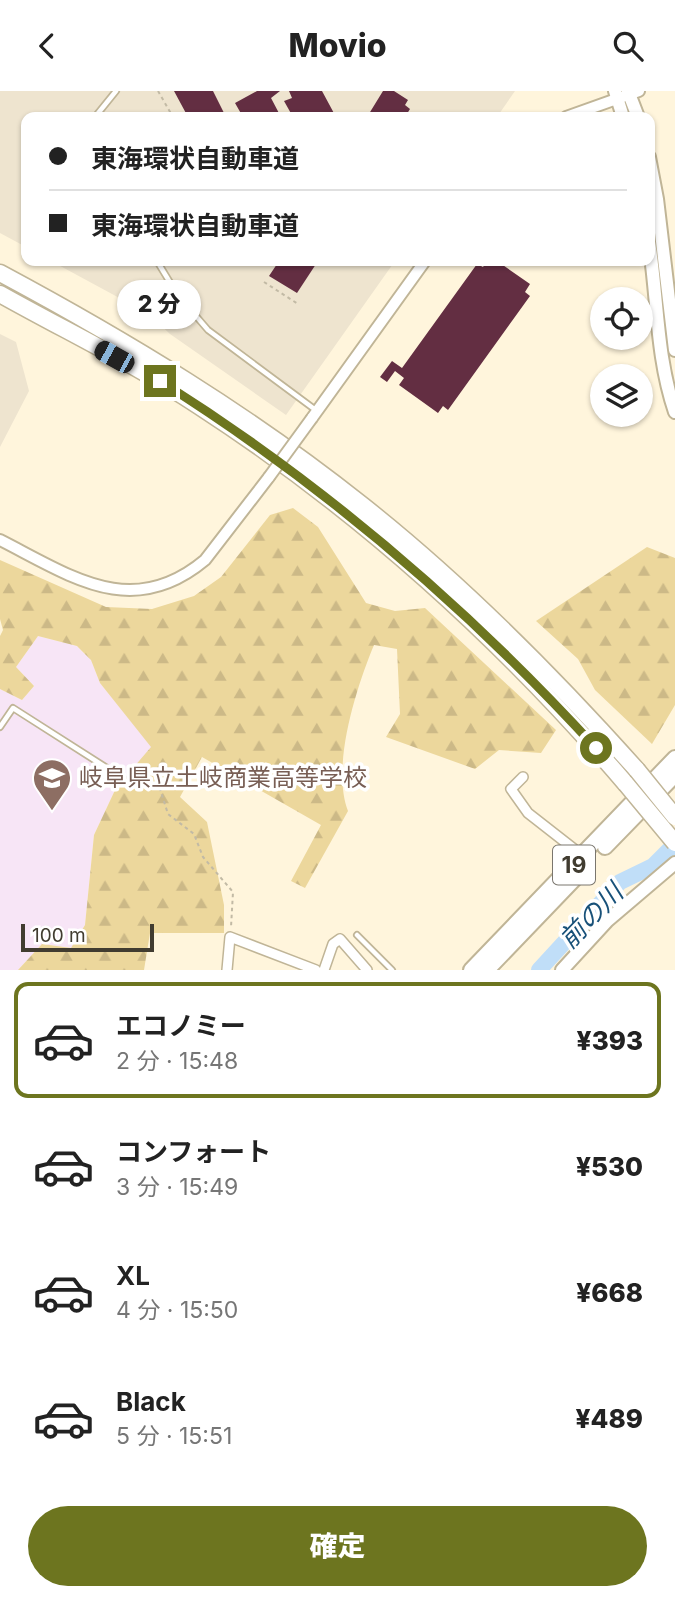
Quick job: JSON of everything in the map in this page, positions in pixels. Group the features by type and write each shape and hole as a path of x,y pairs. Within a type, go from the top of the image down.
{"highway":[{"path":"0,272 203,390 363,506 462,590 520,646 637,770 675,817"},
{"path":"0,294 160,381 317,489 449,600 508,655 626,784 675,843"},
{"name":"19","path":"641,794 675,747"},
{"name":"19","path":"471,970 675,758"},
{"name":"19","path":"487,970 675,775"},
{"name":"19","path":"612,840 628,831 675,784"}],"main road":[{"path":"624,112 626,93"},
{"path":"626,93 636,112"},
{"path":"655,188 675,350"},
{"path":"653,266 675,412"},
{"path":"562,970 607,921 675,863"}],"street":[{"path":"578,112 626,93"},
{"path":"0,540 97,587 128,591 162,585 193,570 205,560 269,477 421,266"},
{"path":"523,777 511,789 528,813 583,856"},
{"path":"227,970 230,937 316,970"},
{"path":"327,968 333,944 340,939 367,970"}],"lane":[{"path":"99,112 116,91"},
{"path":"160,266 177,294 208,330 315,415"},
{"path":"0,727 13,708 118,775"},
{"path":"357,935 392,970"}],"path":[{"path":"158,91 170,112"},
{"path":"264,282 298,304"},
{"path":"118,775 145,781 160,789 168,814 194,834 203,857 233,892 230,937"}],"shaded area":[{"path":"0,91 515,91 500,112 21,112 21,244 0,233"},
{"path":"60,266 391,266 286,415 170,334 149,314"},
{"path":"0,334 16,342 29,391 0,447"},
{"name":"岐阜県立土岐商業高等学校","path":"38,636 77,646 91,660 100,683 152,747 116,788 94,835 85,925 71,948 42,944 18,970 0,970 0,689 22,700 34,686 16,667"}],"green space":[{"path":"293,508 318,527 366,603 395,611 425,608 556,730 541,753 499,750 475,769 386,737 400,714 397,649 374,645 353,705 344,750 343,793 348,811 305,888 291,881 321,825 202,757 180,797 207,822 224,905 224,933 150,933 144,970 18,970 42,944 71,948 85,925 94,835 116,788 151,747 100,683 91,660 77,646 38,636 16,667 34,686 22,700 0,689 0,636 3,630 0,619 0,560 106,607 152,609 194,596 221,577 270,515"},
{"path":"647,547 675,558 675,705 652,744 595,690 578,659 536,621"}],"building":[{"path":"174,91 213,91 224,112 185,112"},
{"path":"257,91 280,91 271,98 278,112 240,112 235,103"},
{"path":"289,91 322,91 333,112 290,112 284,101 292,98"},
{"path":"383,91 394,91 408,100 405,105 410,109 408,112 370,112"},
{"path":"276,266 315,266 297,293 269,276"},
{"path":"476,266 504,266 530,284 525,292 530,296 448,410 443,406 438,413 399,385 404,378 395,371 387,382 380,377 392,361 402,368"}],"waterway":[{"name":"前の川","path":"539,970 620,882 653,866 670,849 675,839"}],"place":[{"name":"岐阜県立土岐商業高等学校","path":"52,812"}],"route":[{"path":"160,381 250,441 356,520 508,655 596,748"}]}
